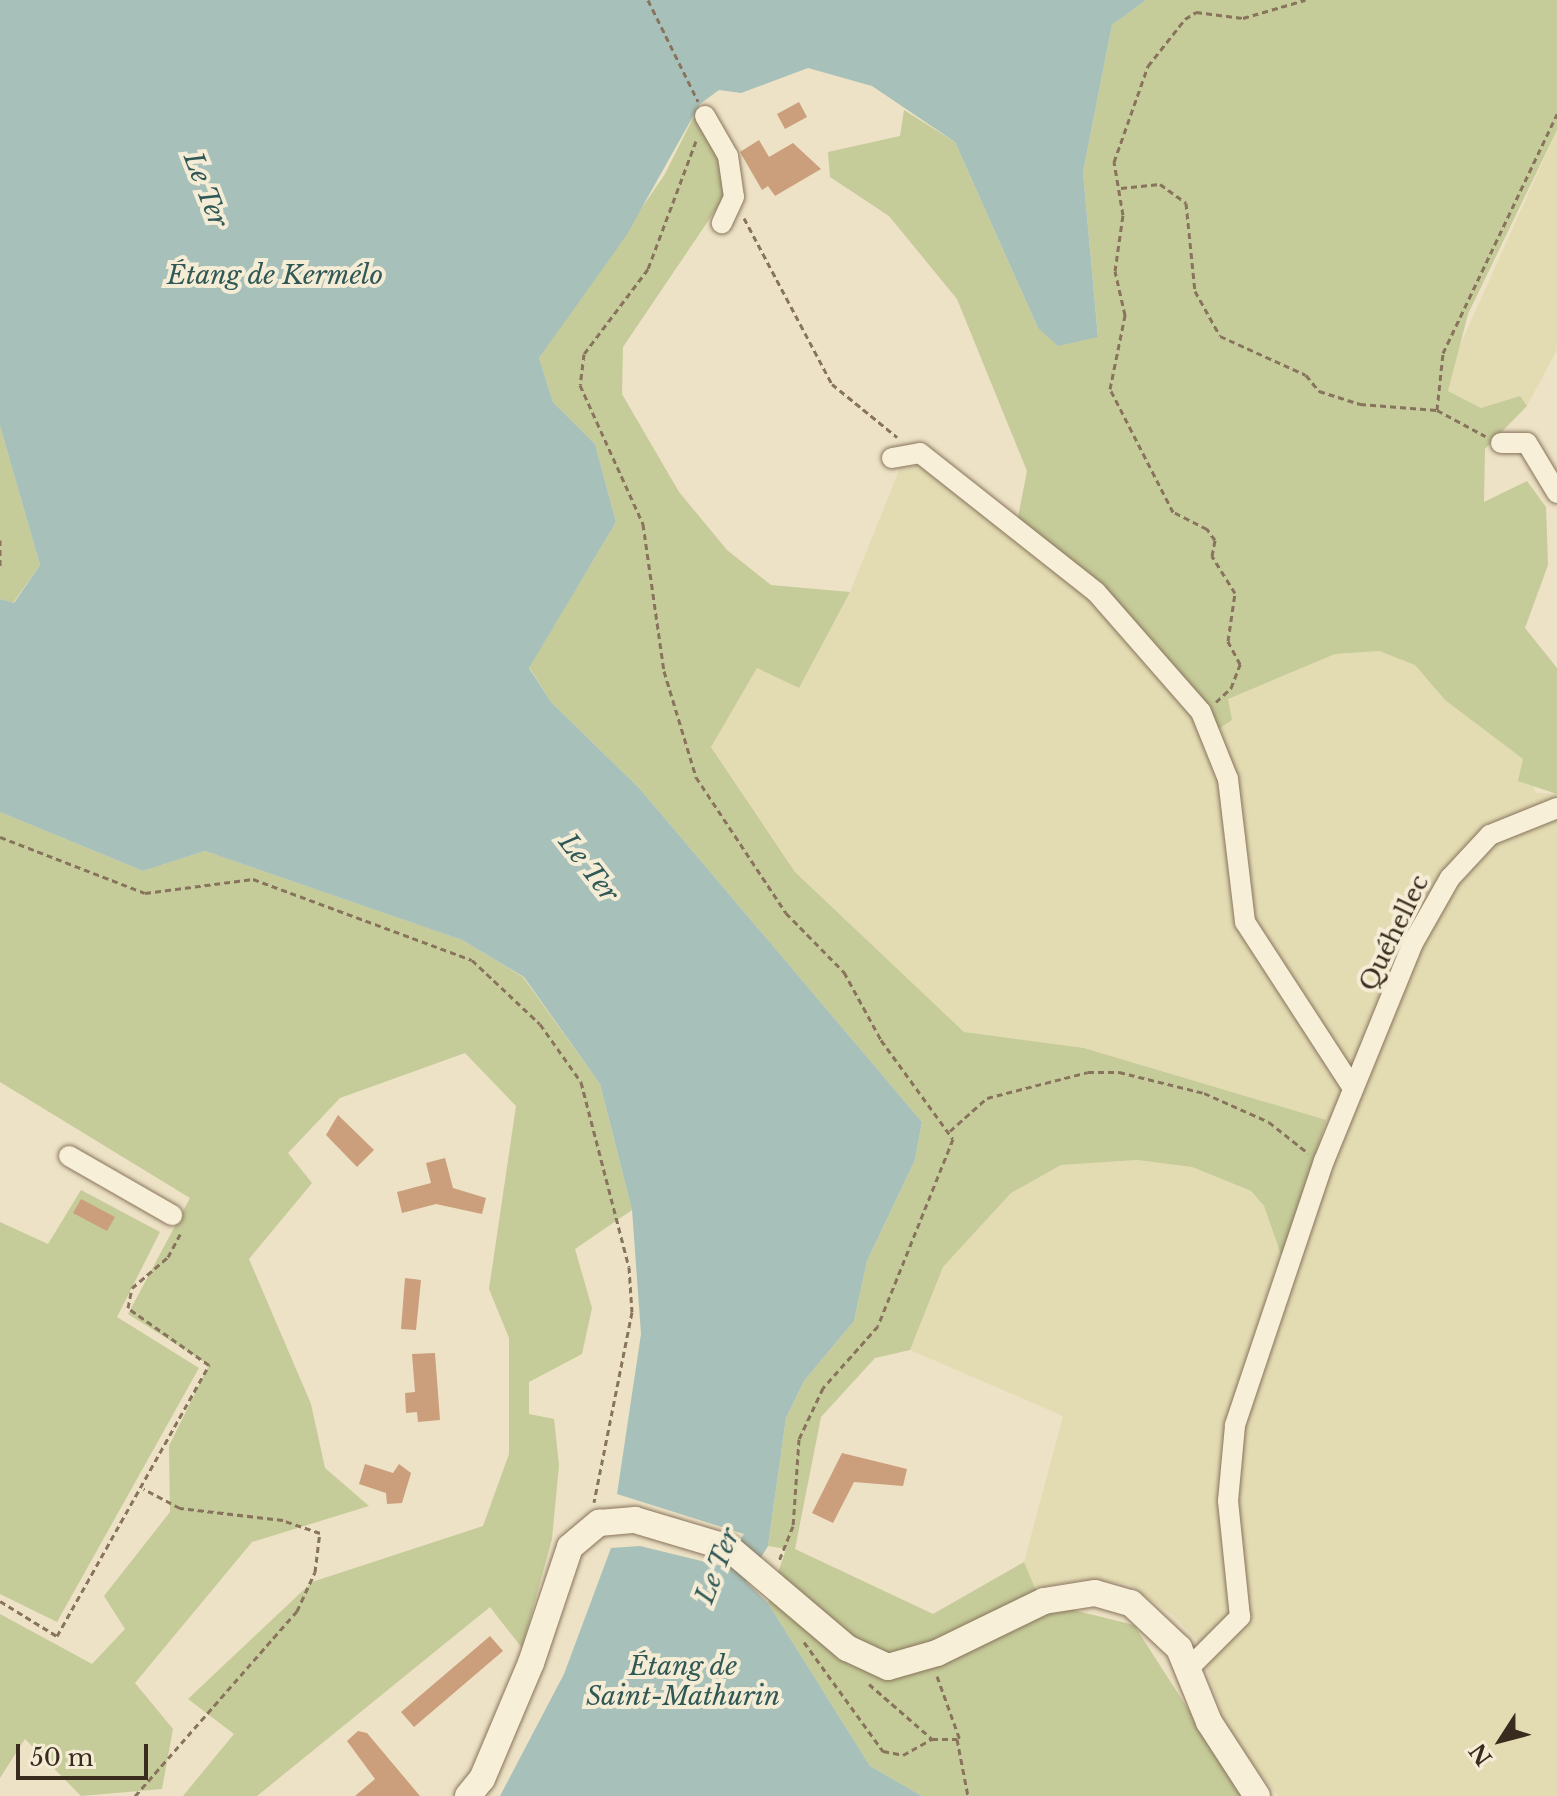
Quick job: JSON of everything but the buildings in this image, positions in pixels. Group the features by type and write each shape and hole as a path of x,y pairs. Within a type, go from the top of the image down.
{"street":[{"path":"703,110 728,156 734,197 722,223"},
{"path":"1501,443 1527,443 1557,493"},
{"path":"892,458 920,453 1096,592 1201,712 1228,779 1245,922 1352,1087"},
{"name":"Quéhellec","path":"1188,1669 1240,1617 1228,1501 1235,1425 1324,1161 1413,943 1450,878 1490,835 1557,808"},
{"path":"69,1156 172,1215"},
{"path":"468,1796 482,1779 578,1537 599,1523 635,1520 729,1548 765,1572 847,1648 888,1667 923,1659 1044,1601 1095,1593 1148,1613 1188,1669 1214,1732 1257,1796"}],"path":[{"path":"648,0 703,110 648,269 584,354 580,385 641,516 664,671 696,777 786,913 844,972 881,1040 950,1131 952,1153 878,1326 823,1388 799,1439 791,1538 765,1572"},
{"path":"1201,712 1237,676 1240,664 1228,641 1237,602 1212,556 1215,540 1195,517 1173,512 1110,389 1125,315 1115,271 1121,188 1114,162 1124,125 1148,66 1175,28 1196,12 1243,18 1305,0"},
{"path":"1437,410 1443,353 1557,114"},
{"path":"1121,188 1160,184 1186,203 1195,291 1220,336 1306,375 1319,391 1360,404 1437,410 1501,443"},
{"path":"734,197 832,384 920,453"},
{"path":"0,540 0,566"},
{"path":"0,837 145,893 253,879 472,960 540,1024 581,1082 629,1267 632,1312 590,1509"},
{"path":"950,1131 987,1098 1088,1072 1119,1072 1204,1093 1269,1122 1324,1161"},
{"path":"0,1601 57,1636 144,1489 209,1365 128,1308 132,1288 168,1257 181,1232 172,1215"},
{"path":"135,1796 297,1611 315,1572 320,1533 283,1520 180,1508 144,1489"},
{"path":"795,1629 883,1751 903,1755 932,1739 953,1736 961,1743"},
{"path":"847,1648 860,1675 932,1739"},
{"path":"923,1659 950,1697 961,1743 968,1795"}],"shaded area":[{"path":"1557,130 1557,350 1527,406 1481,408 1448,391 1456,354"},
{"path":"925,465 1227,699 1335,654 1379,651 1415,665 1445,700 1523,759 1536,793 1557,794 1557,1796 1278,1796 1230,1737 1197,1640 1171,1614 1128,1584 1082,1580 1035,1588 1024,1562 1063,1416 910,1350 943,1267 1011,1193 1060,1165 1137,1160 1192,1167 1250,1191 1264,1206 1282,1260 1325,1120 1084,1048 964,1032 795,872 711,746 757,668 799,687 850,592 900,468"}],"green space":[{"path":"1146,0 1557,0 1557,130 1468,314 1448,391 1481,408 1520,396 1527,406 1485,449 1484,502 1527,481 1546,507 1548,565 1525,628 1557,668 1557,794 1518,781 1523,759 1445,700 1415,665 1379,651 1335,654 1228,699 1232,720 1214,732 1138,637 1015,532 1027,471 957,299 889,216 830,177 828,152 900,136 904,110 955,142 1038,328 1098,336 1083,172 1112,25"},
{"path":"698,108 702,127 728,156 727,193 623,347 622,394 679,492 727,550 771,585 850,592 799,688 757,668 711,747 795,872 964,1032 1084,1048 1326,1120 1283,1261 1264,1206 1251,1191 1192,1167 1137,1160 1061,1165 1011,1193 943,1267 910,1350 875,1358 821,1417 795,1549 933,1614 1024,1562 1035,1588 1061,1607 1134,1625 1244,1796 922,1796 870,1766 768,1603 786,1549 768,1546 786,1418 804,1381 854,1321 867,1261 915,1160 922,1122 640,789 551,702 529,667 616,522 595,444 553,402 539,358 665,174"},
{"path":"0,426 40,565 13,603 0,599"},
{"path":"0,812 143,871 205,851 462,940 523,977 600,1084 632,1210 575,1249 592,1308 582,1354 529,1382 529,1414 554,1419 559,1465 552,1539 522,1648 490,1607 257,1796 183,1796 234,1734 188,1699 312,1582 483,1526 509,1454 509,1338 489,1289 516,1106 465,1053 340,1098 288,1153 312,1183 249,1259 311,1404 325,1468 369,1506 252,1542 135,1683 173,1729 162,1789 81,1796 25,1739 0,1778 0,1614 92,1664 125,1629 104,1596 170,1512 169,1446 209,1365 128,1314 190,1198 0,1082"},
{"path":"81,1190 160,1232 117,1317 199,1368 57,1622 0,1594 0,1222 48,1244"}],"water":[{"name":"Étang de Kermélo","path":"0,0 1146,0 1112,25 1083,172 1098,337 1058,346 1038,328 955,142 872,86 808,68 741,93 719,90 700,104 626,236 539,358 553,402 595,444 616,522 529,668 551,702 640,789 922,1122 915,1160 867,1261 854,1321 804,1381 786,1418 768,1546 746,1582 768,1603 870,1766 922,1796 500,1796 564,1674 611,1548 640,1546 722,1566 744,1534 617,1494 641,1334 632,1210 600,1084 524,977 462,940 205,851 143,871 0,812 0,599 14,603 40,565 0,426"}],"water label":[{"name":"Le Ter","path":"205,190"},
{"name":"Le Ter","path":"588,868"},
{"name":"Le Ter","path":"718,1566"},
{"name":"Étang de Saint-Mathurin","path":"683,1682"}]}
